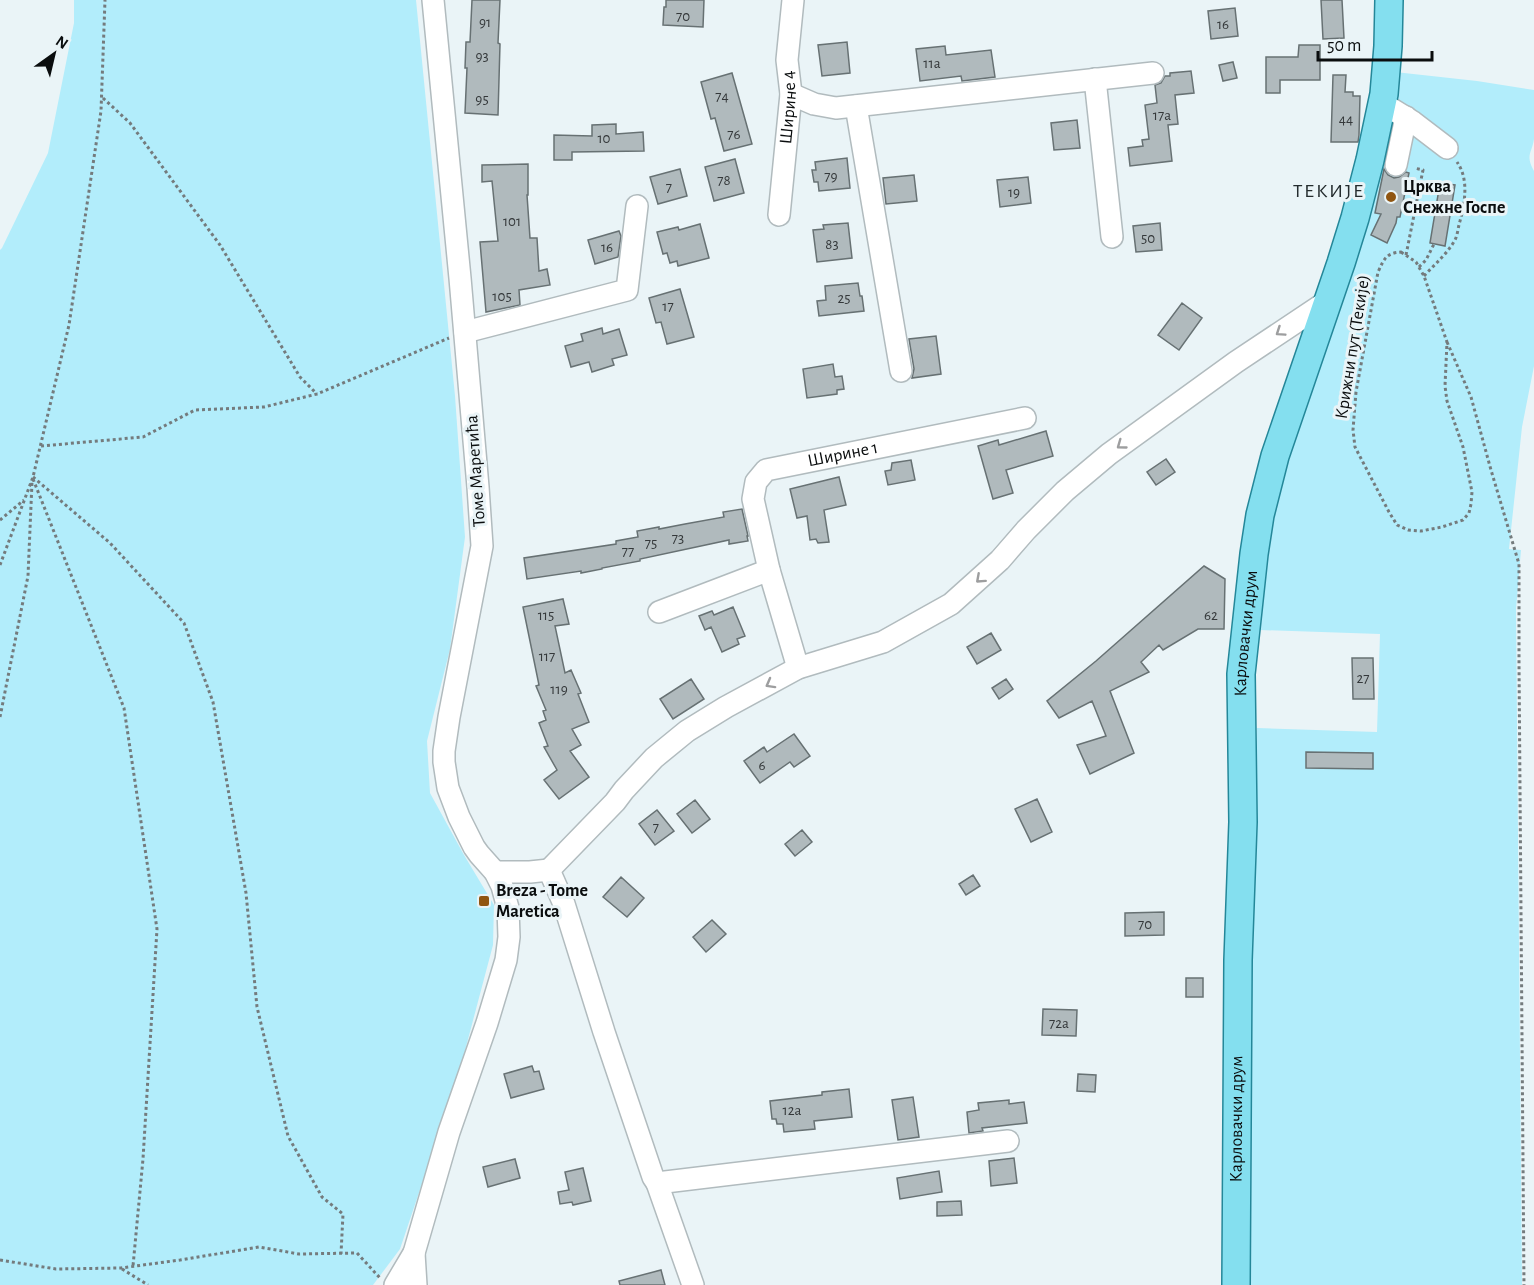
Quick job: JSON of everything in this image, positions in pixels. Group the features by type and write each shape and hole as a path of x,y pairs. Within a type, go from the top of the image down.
{"main road":[{"name":"Карловачки друм","path":"1234,1282 1238,960 1243,822 1241,674 1254,554 1260,515 1275,456 1355,218 1372,150 1382,103 1388,46 1389,0"}],"street":[{"name":"Томе Маретића","path":"414,1253 449,1132 506,960 509,937 508,908 502,886 495,872 479,854 459,817 448,788 444,762 449,717 482,546 465,332 433,0"},
{"name":"Ширине 4","path":"779,215 791,94 787,60 793,0"},
{"path":"791,94 814,104 836,108 1153,73"},
{"path":"1095,79 1112,237"},
{"path":"1382,103 1406,117 1447,148"},
{"path":"856,106 901,371"},
{"path":"1396,165 1406,117"},
{"path":"465,332 627,290 638,206"},
{"path":"495,872 549,870 654,758 687,731 798,668 884,642 951,604 1000,560 1065,491 1109,454 1236,362 1329,300"},
{"name":"Ширине 1","path":"769,570 753,498 756,482 766,470 1025,418"},
{"path":"659,612 769,570 798,668"},
{"path":"549,870 564,904 653,1177 693,1285"},
{"path":"657,1183 1008,1141"},
{"path":"394,1285 414,1253"},
{"path":"414,1253 416,1285"}],"path":[{"path":"0,565 33,477 69,325 101,111 105,0"},
{"path":"102,97 130,123 220,245 300,377 317,394"},
{"path":"1424,276 1444,256 1456,238 1463,207 1465,188 1462,169 1447,148"},
{"path":"1396,165 1423,170 1406,255"},
{"path":"1415,210 1435,213"},
{"path":"1419,267 1426,260 1434,244"},
{"name":"Крижни пут (Текије)","path":"1401,252 1416,262 1419,267 1435,303 1447,342 1446,401 1463,447 1472,492 1472,504 1463,520 1421,531 1408,530 1396,525 1355,447 1353,430 1356,392 1378,272 1384,259 1392,253 1401,252"},
{"path":"40,446 143,436 195,410 264,407 317,394 465,332"},
{"path":"1447,342 1471,397 1519,564 1524,1285"},
{"path":"0,717 28,576 33,477"},
{"path":"33,477 110,543 184,623 213,702 246,893 257,1006 288,1136 322,1197 343,1214 341,1254"},
{"path":"33,477 124,708 157,929 143,1159 133,1266"},
{"path":"0,520 24,500"},
{"path":"0,1260 56,1269 121,1268 259,1247 299,1254 357,1253 387,1285"},
{"path":"121,1268 147,1285"}],"shaded area":[{"path":"74,0 416,0 455,396 465,537 450,649 427,741 430,793 494,905 493,945 458,1077 400,1249 373,1285 0,1285 0,250 48,153 74,23"},
{"path":"1395,72 1534,90 1534,139 1530,158 1534,171 1534,366 1522,427 1509,549 1521,550 1516,609 1522,1285 1244,1285 1249,960 1257,728 1377,732 1380,634 1260,630 1261,585 1269,521"}],"building":[{"path":"472,0 500,0 498,115 465,113 466,42 470,42"},
{"path":"666,0 704,0 703,27 663,25"},
{"path":"1321,0 1342,0 1344,38 1323,39"},
{"path":"1235,8 1238,36 1211,39 1208,11"},
{"path":"847,42 850,73 822,76 818,45"},
{"path":"1299,45 1320,45 1320,80 1280,80 1280,93 1266,93 1266,57 1298,57"},
{"path":"945,46 946,55 991,50 995,77 962,81 961,76 920,81 916,49"},
{"path":"1233,62 1237,78 1223,81 1219,65"},
{"path":"1191,71 1194,93 1175,95 1178,124 1168,125 1172,161 1130,166 1128,148 1143,146 1142,140 1149,139 1145,105 1157,103 1155,85 1161,83 1165,76 1170,76 1170,73"},
{"path":"732,73 752,144 724,151 715,118 711,119 701,82"},
{"path":"1333,75 1346,75 1345,92 1353,92 1353,96 1360,96 1358,142 1331,142"},
{"path":"1077,120 1080,148 1054,150 1051,123"},
{"path":"616,124 616,134 643,132 644,151 572,152 572,160 554,160 554,135 592,136 592,125"},
{"path":"847,158 850,188 819,191 818,182 814,182 812,170 816,170 815,162"},
{"path":"735,159 744,193 714,201 705,167"},
{"path":"528,164 527,195 530,238 537,238 539,271 547,269 550,285 519,290 520,305 486,312 480,242 498,241 492,181 482,182 482,165"},
{"path":"680,169 687,196 658,204 650,177"},
{"name":"Црква Снежне Госпе","path":"1384,169 1394,178 1406,172 1409,173 1400,217 1397,217 1387,243 1371,235 1381,214 1375,213"},
{"path":"914,175 917,201 886,204 883,178"},
{"path":"1028,177 1031,203 1000,207 997,180"},
{"path":"1440,183 1455,185 1445,246 1430,243"},
{"path":"848,223 852,258 817,262 813,230 824,229 823,225"},
{"path":"1160,223 1162,250 1136,252 1133,226"},
{"path":"700,224 709,258 678,266 677,261 670,263 667,253 663,254 657,232 678,227 679,230"},
{"path":"619,231 621,236 618,257 595,264 588,240"},
{"path":"858,283 864,311 819,316 817,301 826,300 825,286"},
{"path":"680,289 694,337 667,344 661,322 656,323 649,298"},
{"path":"1182,303 1202,318 1179,350 1158,335"},
{"path":"602,328 603,334 619,329 627,355 612,359 614,365 592,372 589,362 571,367 565,346 583,341 581,334"},
{"path":"936,336 941,374 912,378 914,369 909,339"},
{"path":"833,364 835,377 842,376 844,389 837,390 837,394 807,398 803,369"},
{"path":"1046,431 1053,456 1006,470 1013,493 993,499 978,446 998,440 999,445"},
{"path":"1166,459 1175,472 1156,485 1147,472"},
{"path":"911,460 915,480 888,485 885,471 891,470 892,463"},
{"path":"839,477 846,505 824,510 829,542 818,543 816,539 810,540 807,516 797,518 790,489"},
{"path":"742,509 748,541 729,544 729,540 602,569 527,579 524,558 616,544 616,541 638,537 637,531 724,517 723,512"},
{"path":"1204,566 1225,579 1224,629 1198,629 1163,650 1159,645 1141,662 1149,672 1110,691 1134,753 1090,774 1077,745 1106,736 1092,701 1059,718 1047,701"},
{"path":"563,599 569,624 555,626 565,673 571,670 581,693 578,694 589,722 572,729 581,745 570,751 589,777 559,799 544,780 557,770 544,747 548,746 539,723 546,720 543,711 546,710 536,686 539,685 523,607"},
{"path":"733,607 745,636 737,639 739,644 722,652 711,627 705,630 699,616 712,611 714,615"},
{"path":"991,633 1001,650 977,664 967,647"},
{"path":"1352,658 1373,658 1374,699 1353,699"},
{"path":"691,679 704,699 673,719 660,699"},
{"path":"1006,679 1013,689 999,699 992,688"},
{"path":"794,734 810,756 794,767 790,762 760,783 744,761 764,747 767,752"},
{"path":"1306,752 1373,753 1373,769 1306,768"},
{"path":"1037,799 1052,832 1031,842 1015,809"},
{"path":"695,800 710,819 692,833 677,814"},
{"path":"657,810 674,831 655,845 639,824"},
{"path":"802,830 812,842 795,856 785,844"},
{"path":"973,875 980,886 966,895 959,884"},
{"path":"621,877 644,898 627,917 603,897"},
{"path":"1164,912 1164,935 1125,936 1125,913"},
{"path":"712,920 726,934 706,952 693,937"},
{"path":"1186,978 1203,978 1203,997 1186,997"},
{"path":"1043,1009 1077,1010 1076,1036 1042,1035"},
{"path":"532,1066 534,1072 539,1071 544,1089 511,1098 504,1074"},
{"path":"1078,1074 1096,1075 1095,1092 1077,1091"},
{"path":"849,1089 852,1117 814,1121 815,1129 784,1132 783,1124 777,1124 776,1119 772,1119 770,1101 822,1095 822,1092"},
{"path":"913,1097 919,1137 898,1140 892,1100"},
{"path":"1009,1100 1009,1104 1024,1102 1027,1123 982,1128 983,1131 969,1133 967,1112 979,1110 978,1103"},
{"path":"1014,1158 1017,1183 991,1186 989,1161"},
{"path":"515,1159 520,1178 488,1187 483,1167"},
{"path":"583,1168 591,1201 573,1205 572,1202 560,1204 558,1192 569,1190 565,1172"},
{"path":"939,1171 942,1192 900,1199 897,1178"},
{"path":"961,1201 962,1215 937,1216 937,1202"},
{"path":"661,1270 665,1285 620,1285 619,1281"}],"place":[{"name":"Црква Снежне Госпе","path":"1391,197"},
{"name":"Breza - Tome Maretica","path":"484,901"}],"district":[{"name":"ТЕКИЈЕ","path":"1329,191"}]}
